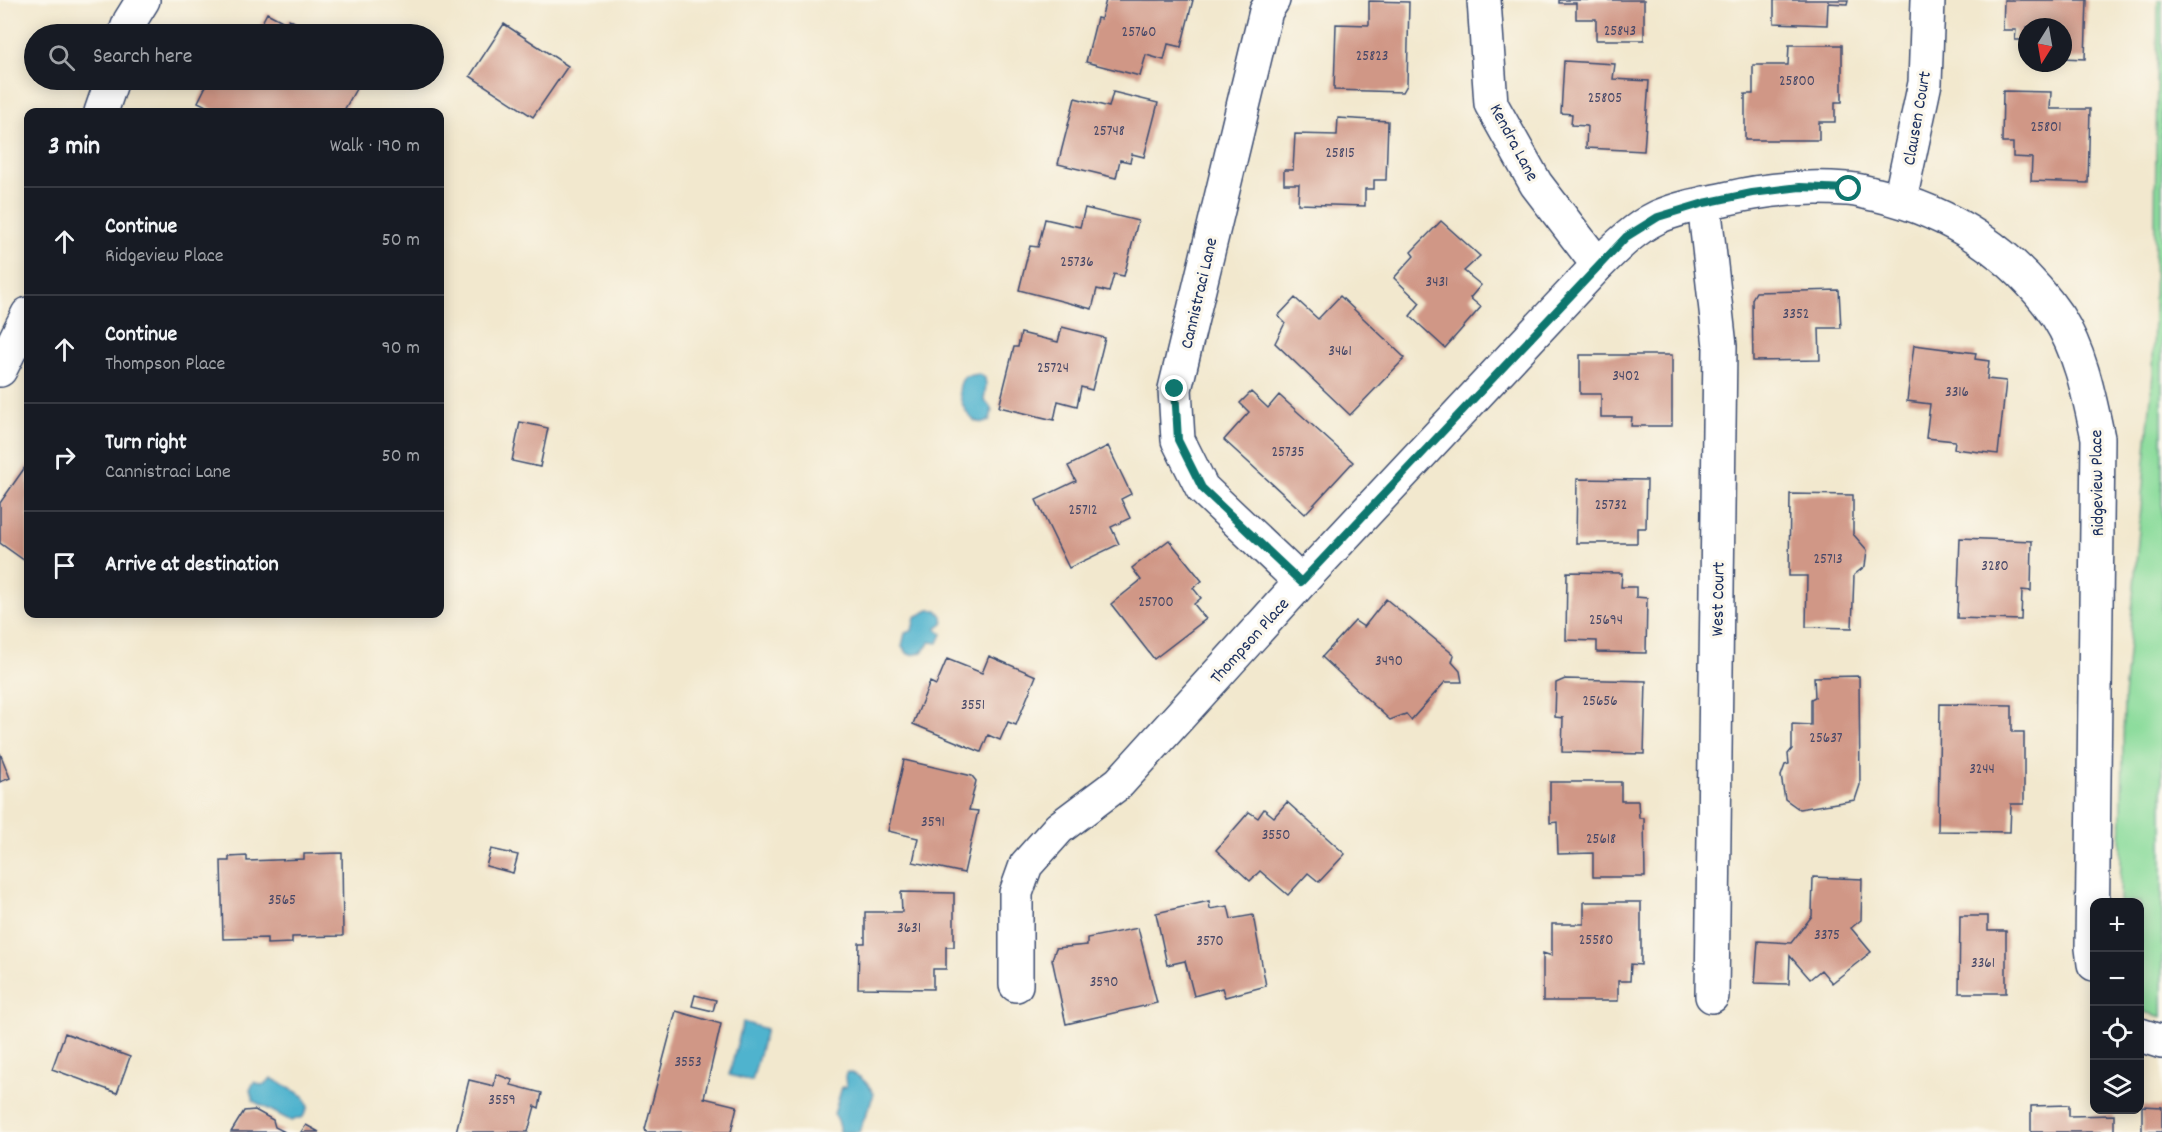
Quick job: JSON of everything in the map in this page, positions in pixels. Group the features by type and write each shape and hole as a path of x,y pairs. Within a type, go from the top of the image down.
{"street":[{"path":"129,24 143,0"},
{"name":"Cannistraci Lane","path":"1273,0 1266,10 1175,389 1178,440 1202,488 1301,582"},
{"name":"Kendra Lane","path":"1484,0 1491,104 1536,184 1598,265"},
{"name":"Clausen Court","path":"1900,200 1925,82 1928,0"},
{"path":"102,108 108,90"},
{"name":"Ridgeview Place","path":"1598,265 1626,237 1658,217 1704,203 1752,193 1800,187 1849,189 1900,200 1939,215 1977,236 2016,267 2058,318 2076,353 2089,395 2099,452 2092,952"},
{"name":"West Court","path":"1704,203 1720,346 1712,996"},
{"name":"Thompson Place","path":"1016,985 1016,893 1026,864 1059,828 1119,783 1301,582 1598,265"},
{"path":"0,370 24,322"},
{"path":"2144,1037 2162,1042"}],"green space":[{"path":"2158,0 2162,0 2162,1017 2144,1011 2144,898 2120,898 2124,698 2153,373"}],"water":[{"path":"979,374 985,378 984,400 992,411 989,421 982,422 975,421 968,414 959,389 965,376"},
{"path":"929,610 937,610 942,616 943,624 936,629 942,634 938,643 930,642 921,652 908,654 902,646 905,633 912,631 915,617"},
{"path":"743,1022 766,1029 752,1081 729,1075"},
{"path":"847,1072 863,1080 874,1094 859,1132 839,1132 839,1123 834,1114 842,1087 846,1087"},
{"path":"271,1078 304,1096 308,1107 303,1117 291,1121 253,1101 250,1090 254,1082 261,1085 266,1084"}],"building":[{"path":"1106,0 1193,0 1181,47 1168,44 1164,60 1146,55 1140,76 1086,62 1097,18 1101,19"},
{"path":"1559,0 1644,0 1644,40 1596,40 1596,19 1576,19 1576,3 1559,3"},
{"path":"1774,0 1848,0 1847,4 1828,3 1827,25 1774,23"},
{"path":"2004,0 2087,0 2085,59 2072,58 2072,18 2018,18 2018,40 2015,40 2016,30 2003,30"},
{"path":"1369,1 1409,2 1407,85 1403,92 1334,90 1336,24 1369,25"},
{"path":"267,13 286,23 289,19 298,24 261,24"},
{"path":"504,24 568,66 533,117 470,76"},
{"path":"1789,45 1842,45 1842,102 1835,102 1835,122 1819,122 1819,140 1745,140 1745,94 1753,94 1753,65 1788,65"},
{"path":"1564,61 1615,64 1613,79 1649,81 1644,151 1586,148 1587,126 1571,125 1572,114 1561,113"},
{"path":"204,90 355,90 345,108 210,108 198,102"},
{"path":"2003,91 2051,92 2050,109 2090,109 2088,183 2031,181 2032,158 2013,157 2013,143 2002,143"},
{"path":"1113,92 1158,103 1144,157 1132,154 1130,162 1120,160 1116,178 1058,164 1075,98 1109,107"},
{"path":"1338,118 1388,121 1386,180 1374,180 1374,189 1365,189 1365,206 1298,204 1299,184 1284,184 1284,170 1293,170 1295,134 1337,135"},
{"path":"1085,208 1138,221 1124,276 1114,274 1109,292 1097,289 1092,309 1019,290 1030,246 1038,247 1045,219 1080,227"},
{"path":"1441,221 1480,256 1464,271 1481,285 1470,298 1481,307 1445,348 1410,316 1420,303 1394,278 1414,256 1411,252"},
{"path":"1839,290 1841,328 1819,328 1820,360 1753,361 1752,299 1756,292"},
{"path":"1340,296 1405,358 1350,415 1275,343 1285,323 1278,316 1295,298 1318,319"},
{"path":"1062,327 1105,338 1092,390 1081,387 1077,406 1058,401 1054,420 999,407 1014,347 1018,347 1021,333 1058,342"},
{"path":"1914,345 1976,353 1975,359 1989,361 1987,379 2006,381 1998,454 1954,449 1955,441 1926,438 1930,404 1907,401"},
{"path":"1580,355 1672,355 1672,426 1631,426 1632,417 1601,417 1601,394 1580,394"},
{"path":"1251,392 1268,408 1279,395 1353,462 1305,514 1224,440 1249,412 1240,403"},
{"path":"520,422 548,428 540,467 512,461"},
{"path":"1108,446 1131,494 1121,499 1130,518 1111,527 1119,544 1069,568 1036,500 1076,481 1068,466"},
{"path":"24,469 24,560 0,543 0,503"},
{"path":"1577,479 1647,480 1646,528 1637,528 1637,543 1576,543"},
{"path":"1790,494 1853,495 1853,534 1867,550 1865,566 1854,575 1852,628 1806,627 1807,576 1789,576"},
{"path":"1960,538 2032,541 2031,591 2022,590 2021,620 1957,618"},
{"path":"1169,540 1202,581 1193,588 1201,598 1194,604 1206,619 1154,659 1111,604 1141,580 1132,568"},
{"path":"1567,572 1622,573 1621,587 1636,587 1636,597 1647,598 1646,653 1597,652 1597,641 1566,640"},
{"path":"1386,599 1454,655 1452,662 1460,671 1462,682 1445,682 1411,720 1406,714 1390,720 1322,657 1355,621 1364,627"},
{"path":"989,656 1036,676 1016,725 1008,722 1000,740 988,735 981,752 913,724 930,682 936,685 947,659 982,673"},
{"path":"1859,676 1860,785 1855,800 1799,809 1785,799 1781,776 1785,765 1789,764 1788,754 1792,749 1792,724 1811,725 1811,699 1815,697 1814,677"},
{"path":"1565,679 1646,681 1644,754 1562,752 1563,718 1555,717 1556,683"},
{"path":"1940,704 2012,705 2012,732 2024,732 2024,804 2011,804 2010,832 1938,831"},
{"path":"0,753 10,778 0,782"},
{"path":"904,760 972,776 976,781 969,810 978,811 964,873 913,862 918,838 888,831"},
{"path":"1550,782 1621,782 1621,801 1638,801 1639,818 1644,818 1645,877 1593,877 1593,853 1558,854 1557,822 1550,823"},
{"path":"1287,802 1345,854 1319,882 1308,873 1288,895 1260,871 1250,881 1216,850 1249,812 1258,818 1264,809 1274,817"},
{"path":"491,849 518,855 513,873 486,866"},
{"path":"342,853 343,936 292,937 292,943 267,944 267,938 223,939 221,861 229,861 229,857 247,856 247,861 304,859 304,854"},
{"path":"1813,877 1862,879 1861,920 1851,928 1871,952 1832,983 1821,970 1810,979 1790,956 1789,984 1755,983 1758,941 1791,943 1812,916"},
{"path":"901,892 954,893 954,947 946,947 946,969 933,969 933,989 858,988 859,943 865,943 865,912 902,912"},
{"path":"1209,901 1210,909 1228,906 1231,919 1253,915 1266,986 1225,997 1222,988 1194,996 1185,961 1167,965 1156,913"},
{"path":"1584,902 1641,902 1641,965 1631,964 1630,981 1618,981 1618,1001 1543,1001 1543,953 1552,956 1552,924 1584,924"},
{"path":"1960,916 1988,916 1988,931 2006,931 2006,993 1959,993"},
{"path":"1138,928 1157,1003 1066,1024 1052,959 1056,948 1087,945 1087,938"},
{"path":"695,995 716,1000 713,1011 692,1006"},
{"path":"676,1011 721,1024 704,1098 737,1106 731,1132 646,1132"},
{"path":"65,1033 130,1057 117,1093 52,1069"},
{"path":"496,1074 512,1080 511,1085 542,1093 539,1108 535,1106 528,1132 456,1132 469,1080 494,1086"},
{"path":"2069,1105 2069,1116 2114,1115 2114,1132 2031,1132 2031,1106"},
{"path":"2144,1106 2162,1107 2162,1132 2142,1132"},
{"path":"255,1110 273,1120 275,1127 285,1132 231,1132 244,1111"},
{"path":"306,1125 319,1132 301,1132"}],"route":[{"path":"1175,389 1178,440 1202,488 1301,582 1626,237 1658,217 1704,203 1752,193 1800,187 1849,189"}]}
